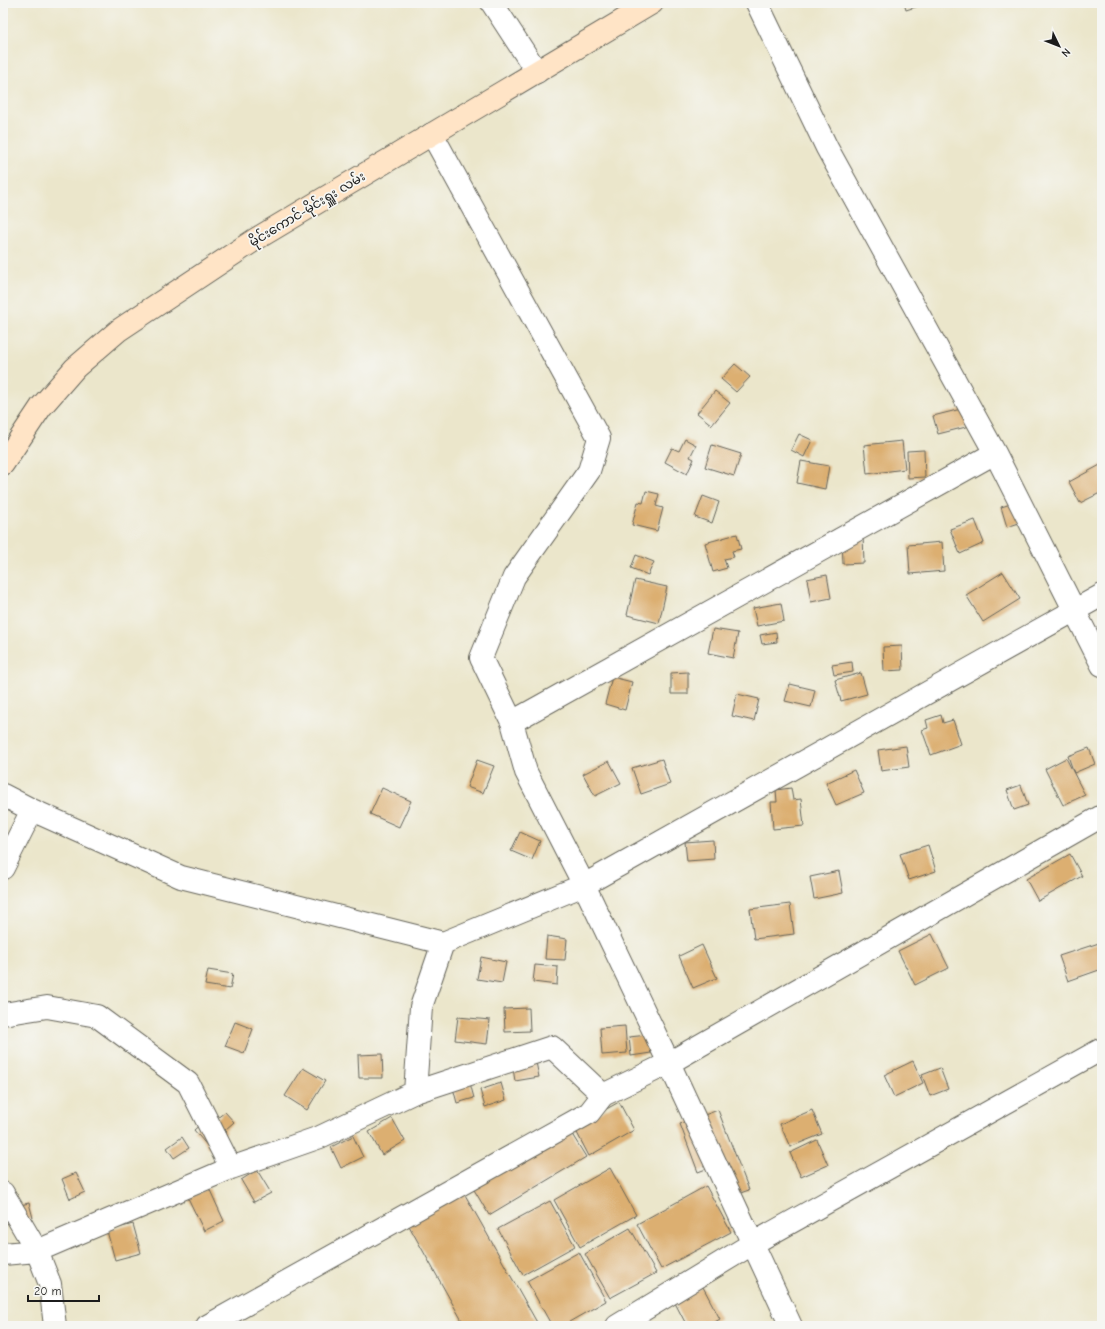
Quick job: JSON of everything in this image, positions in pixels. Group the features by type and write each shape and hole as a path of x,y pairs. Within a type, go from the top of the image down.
{"main road":[{"name":"မိုင်းကောင်-မိုင်းရှူး လမ်း","path":"3,464 41,407 75,368 119,330 256,239 652,3"}],"street":[{"path":"492,3 537,72"},
{"path":"757,3 827,148 995,453 1102,665"},
{"path":"432,134 599,438 589,471 514,578 481,658 512,722 526,772 584,885 669,1063 791,1326"},
{"path":"512,722 995,453"},
{"path":"3,795 32,810 182,877 443,943 584,885 1102,595"},
{"path":"3,868 32,810"},
{"path":"207,1326 589,1113 603,1094 669,1063 1102,816"},
{"path":"415,1092 421,1007 443,943"},
{"path":"3,1014 47,1007 96,1016 188,1083 230,1168"},
{"path":"3,1254 37,1251 230,1168 320,1137 415,1092 552,1047 603,1094"},
{"path":"617,1326 752,1244 1102,1049"},
{"path":"3,1193 37,1251 50,1284 55,1326"}],"building":[{"path":"904,3 928,3 906,10"},
{"path":"735,364 750,377 736,392 721,379"},
{"path":"715,391 730,403 712,425 697,413"},
{"path":"965,408 970,426 938,434 933,416"},
{"path":"799,434 812,440 804,457 791,450"},
{"path":"685,439 696,445 690,457 694,459 687,474 665,462 672,448 679,451"},
{"path":"902,441 905,469 867,474 864,445"},
{"path":"712,445 741,454 734,476 705,467"},
{"path":"924,450 925,477 908,478 907,451"},
{"path":"801,461 829,466 825,489 797,483"},
{"path":"1102,464 1102,492 1080,503 1069,482"},
{"path":"646,491 659,494 656,506 663,508 657,531 632,525 638,502 643,503"},
{"path":"703,496 719,502 712,523 695,517"},
{"path":"1028,499 1034,518 1007,527 1001,507"},
{"path":"975,520 984,543 960,554 950,529"},
{"path":"737,534 741,549 732,551 734,557 724,559 727,568 713,572 705,543"},
{"path":"863,535 864,563 843,564 842,536"},
{"path":"942,542 944,571 910,574 908,545"},
{"path":"636,555 654,562 648,575 631,568"},
{"path":"1003,572 1020,599 983,622 966,595"},
{"path":"827,575 831,598 811,602 807,579"},
{"path":"635,580 667,587 659,623 627,615"},
{"path":"781,603 784,621 757,626 753,608"},
{"path":"713,629 738,633 733,658 708,653"},
{"path":"776,632 777,642 762,644 760,635"},
{"path":"902,646 903,670 884,671 883,647"},
{"path":"852,662 853,672 834,675 832,665"},
{"path":"688,672 688,694 671,694 671,673"},
{"path":"861,673 867,694 841,701 835,680"},
{"path":"612,677 632,682 625,710 605,704"},
{"path":"790,684 815,690 811,707 785,701"},
{"path":"737,694 759,699 754,721 732,716"},
{"path":"941,715 943,723 953,720 961,744 931,755 922,730 928,728 926,720"},
{"path":"906,746 909,767 881,771 878,750"},
{"path":"1089,748 1095,764 1074,773 1068,756"},
{"path":"1066,758 1085,795 1063,805 1045,769"},
{"path":"662,759 670,784 641,794 632,768"},
{"path":"477,760 494,766 483,793 467,787"},
{"path":"609,761 621,783 595,796 583,774"},
{"path":"854,770 864,793 836,805 826,783"},
{"path":"1021,785 1028,805 1014,810 1007,790"},
{"path":"382,788 411,801 399,827 370,814"},
{"path":"791,788 793,800 801,799 804,826 773,829 771,802 777,802 776,790"},
{"path":"520,832 540,841 532,860 511,851"},
{"path":"713,840 714,859 687,861 685,842"},
{"path":"928,845 936,871 909,880 900,854"},
{"path":"1070,854 1082,876 1038,901 1026,879"},
{"path":"839,871 843,893 814,899 810,877"},
{"path":"790,904 794,934 754,939 750,909"},
{"path":"932,934 949,968 915,985 898,951"},
{"path":"547,936 567,939 565,960 545,959"},
{"path":"1102,942 1102,969 1068,981 1059,956"},
{"path":"702,945 717,978 693,988 679,956"},
{"path":"481,957 506,962 502,983 477,979"},
{"path":"535,965 558,967 557,985 533,982"},
{"path":"208,970 233,974 230,989 205,985"},
{"path":"529,1008 530,1031 505,1032 504,1009"},
{"path":"458,1017 490,1020 487,1044 455,1040"},
{"path":"235,1022 253,1029 244,1053 225,1046"},
{"path":"625,1026 627,1053 602,1055 600,1028"},
{"path":"648,1035 651,1053 631,1056 629,1037"},
{"path":"382,1054 383,1078 359,1078 358,1055"},
{"path":"535,1057 539,1077 515,1081 512,1062"},
{"path":"913,1061 923,1083 894,1097 884,1075"},
{"path":"303,1068 325,1081 307,1110 285,1096"},
{"path":"940,1068 948,1089 930,1096 922,1075"},
{"path":"470,1083 474,1098 457,1103 453,1088"},
{"path":"501,1083 506,1100 485,1107 480,1090"},
{"path":"619,1102 634,1130 589,1156 574,1127"},
{"path":"718,1110 749,1190 726,1198 714,1166 698,1172 680,1124"},
{"path":"812,1110 822,1134 790,1147 780,1124"},
{"path":"225,1112 234,1122 225,1130 227,1132 209,1148 194,1130 212,1114 216,1119"},
{"path":"392,1118 405,1141 382,1155 369,1132"},
{"path":"570,1131 586,1157 489,1215 473,1188"},
{"path":"353,1136 363,1157 341,1168 331,1147"},
{"path":"182,1137 189,1148 174,1158 167,1148"},
{"path":"817,1140 828,1165 801,1177 790,1153"},
{"path":"610,1168 636,1215 580,1247 554,1200"},
{"path":"257,1170 271,1193 254,1202 241,1180"},
{"path":"76,1173 85,1192 70,1199 62,1179"},
{"path":"706,1186 731,1232 661,1269 637,1224"},
{"path":"209,1188 224,1221 204,1231 188,1198"},
{"path":"464,1193 539,1326 465,1326 408,1224"},
{"path":"550,1201 575,1246 523,1275 498,1229"},
{"path":"29,1203 33,1218 11,1223 8,1208"},
{"path":"133,1224 141,1253 115,1260 107,1231"},
{"path":"630,1228 656,1273 610,1298 585,1254"},
{"path":"579,1252 606,1301 562,1326 552,1326 527,1281"},
{"path":"703,1287 720,1319 708,1326 687,1326 675,1303"}]}
